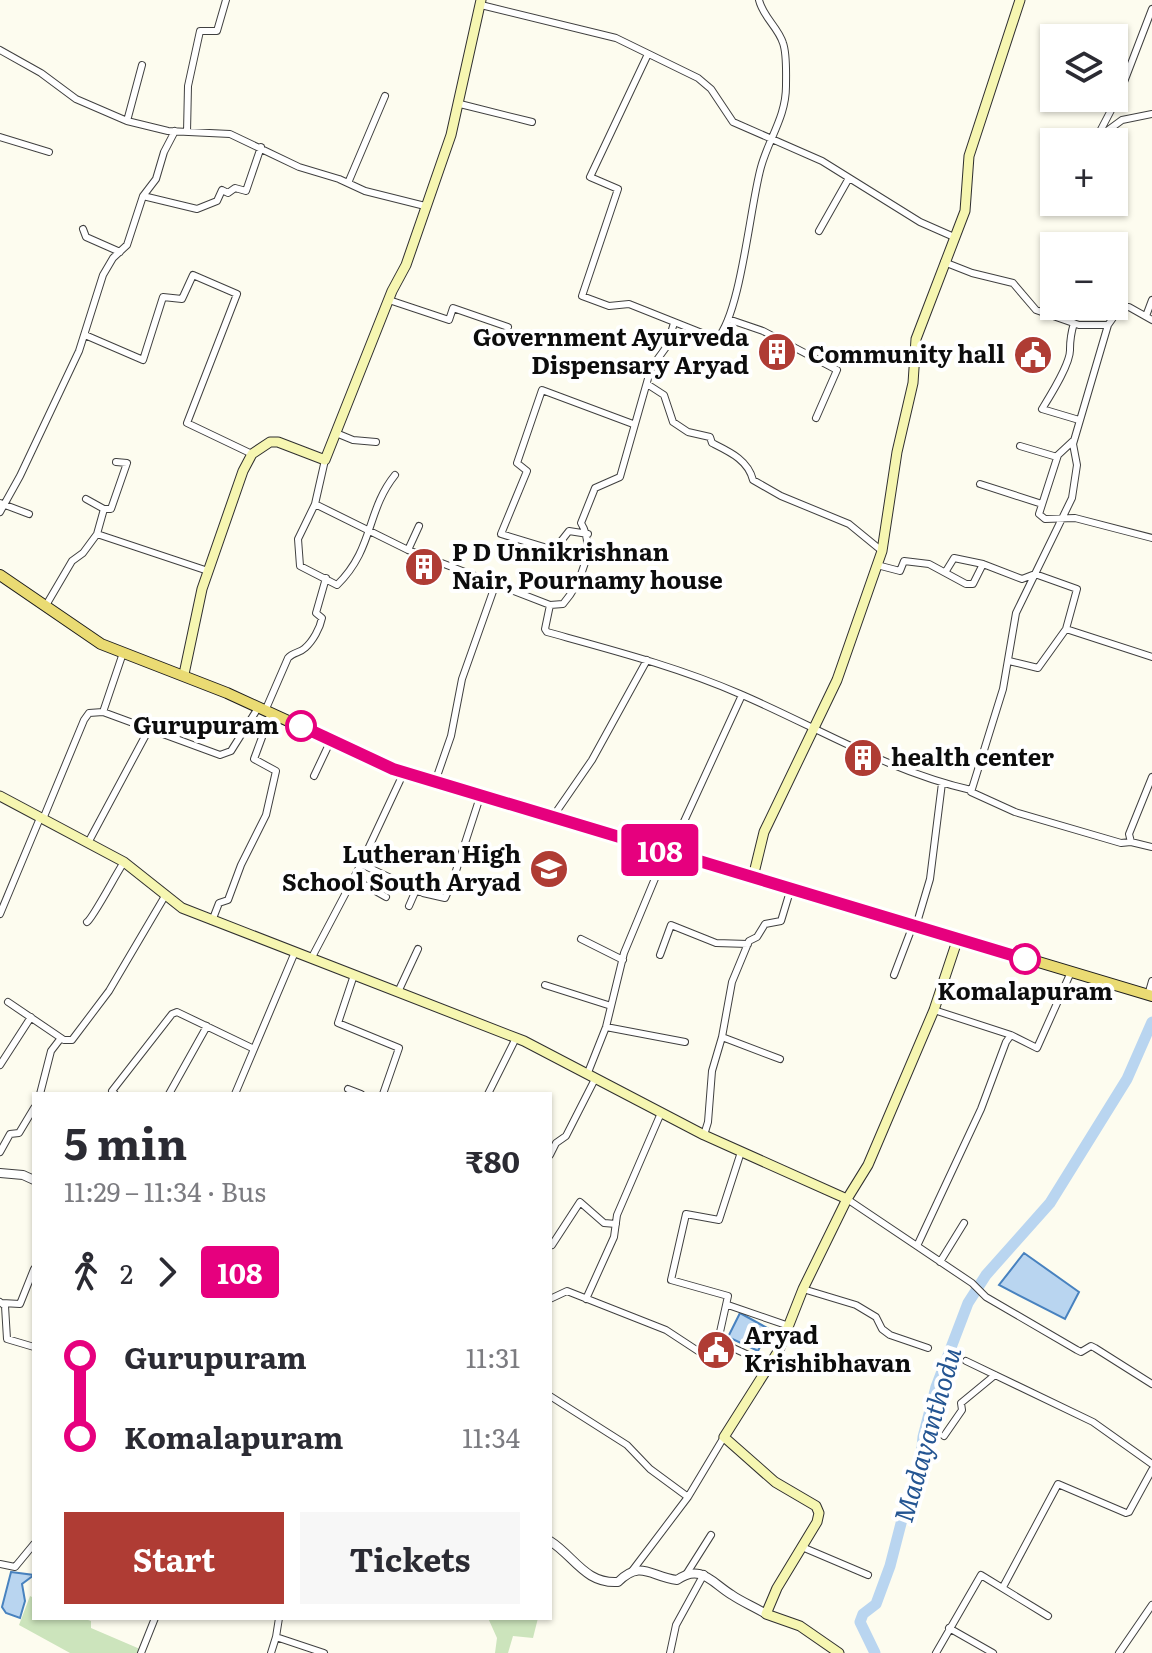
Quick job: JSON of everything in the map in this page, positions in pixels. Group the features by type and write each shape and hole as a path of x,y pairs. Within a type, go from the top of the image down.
{"main road":[{"path":"753,877 764,832 837,680 882,551 897,452 913,383 916,339 965,211 969,156 1020,0"},
{"path":"184,674 208,571 235,492 252,454 270,442 278,442 325,460 406,265 460,104 481,3"},
{"path":"0,575 79,631 123,653 184,674 404,772 1150,996"},
{"path":"0,796 124,862 182,908 516,1038 704,1135 847,1199"},
{"path":"839,1653 823,1648 800,1626 766,1614 777,1588 817,1522 819,1513 816,1506 775,1482 724,1437 770,1365 803,1289 888,1122 934,1010 958,938"}],"street":[{"path":"187,132 188,86 200,31 217,31 226,0"},
{"path":"648,54 590,177 618,189 582,296 619,308 629,304 717,339 728,319 738,287 750,210 771,138 783,115 786,88 783,43 759,0"},
{"path":"481,3 616,38 698,78 711,89 733,122 822,161 920,222 954,237"},
{"path":"1101,128 1119,95 1152,9"},
{"path":"0,50 41,73 76,99 127,121 175,131 230,134 299,167 365,191 425,206"},
{"path":"127,121 142,65"},
{"path":"348,183 385,96"},
{"path":"460,104 532,122"},
{"path":"1111,128 1122,120 1152,114"},
{"path":"29,514 1,506 85,335 103,275 127,245 143,196 156,179 164,152 175,131"},
{"path":"0,137 49,152"},
{"path":"143,196 197,209 217,201 222,190 228,193 235,188 246,191 261,147"},
{"path":"819,231 849,178"},
{"path":"83,229 86,237 120,252"},
{"path":"944,262 1013,283 1036,310 1074,323 1094,327 1108,325"},
{"path":"85,335 143,360 163,297 182,299 193,275 237,294 187,423 252,454"},
{"path":"389,300 434,318 449,320 453,308 508,327"},
{"path":"971,790 979,773 1009,661 1011,627 1072,498 1074,440 1108,325 1120,308 1129,307 1149,318 1152,300"},
{"path":"728,319 763,331 837,370 816,418"},
{"path":"315,504 408,550 550,605 567,601 579,579 588,534 581,523 586,505 595,488 620,477 651,368 667,346 674,323"},
{"path":"1074,323 1068,340 1071,350 1042,409 1079,420"},
{"path":"647,384 664,395 673,422 688,432 710,437 712,443 732,453 750,468 753,480 781,496 849,524 882,551"},
{"path":"588,534 569,531 554,550 501,534 527,471 517,463 542,390 633,424"},
{"path":"336,433 353,440 376,442"},
{"path":"1074,440 1057,457 1039,514 1045,519 1075,518 1152,538"},
{"path":"1020,446 1057,457"},
{"path":"325,460 315,504 298,539 300,566 337,585 355,568 382,491 395,475"},
{"path":"86,499 104,509 111,509 127,463 116,462"},
{"path":"980,484 1042,504"},
{"path":"45,607 72,561 83,553 97,534 104,509"},
{"path":"408,550 419,526"},
{"path":"97,534 208,571"},
{"path":"946,571 954,558 983,564 1022,579 1035,574 1077,589 1066,629 1038,668 1009,661"},
{"path":"877,565 900,571 904,561 929,564 966,584 973,584 983,564"},
{"path":"212,921 219,903 228,900 241,865 266,815 276,771 254,759 264,711 288,658 304,649 320,627 322,618 316,613 326,578"},
{"path":"435,782 451,736 462,679 496,583"},
{"path":"550,605 545,630 647,660 742,695 873,759 971,790 972,794 1015,812 1121,843 1152,847"},
{"path":"1066,629 1152,657"},
{"path":"103,712 123,653"},
{"path":"552,818 592,760 647,660"},
{"path":"553,1141 566,1136 591,1077 606,1027 608,1005 623,960 668,852 742,695"},
{"path":"0,914 89,713 103,712 226,755 264,711"},
{"path":"89,841 149,729"},
{"path":"314,776 331,740"},
{"path":"311,959 354,879 404,772"},
{"path":"1131,842 1129,834 1152,777"},
{"path":"894,975 930,879 942,783"},
{"path":"361,864 416,890 445,898 480,797"},
{"path":"87,922 93,918 99,900 124,862"},
{"path":"354,879 386,897"},
{"path":"704,1135 712,1071 732,982 748,944 765,924 781,921 791,888"},
{"path":"409,906 416,890"},
{"path":"8,1002 61,1038 72,1040 92,1014 165,896"},
{"path":"660,955 671,925 716,943 748,944"},
{"path":"581,939 623,960"},
{"path":"398,992 418,949"},
{"path":"236,1092 295,952"},
{"path":"934,1010 1011,1035 1037,1048 1071,972"},
{"path":"354,975 338,1023 399,1048 384,1092"},
{"path":"1150,996 1152,981"},
{"path":"545,985 608,1005"},
{"path":"113,1092 172,1014 180,1012 252,1048"},
{"path":"0,1065 31,1017"},
{"path":"170,1092 207,1026"},
{"path":"606,1027 685,1042"},
{"path":"917,1246 981,1109 1011,1035"},
{"path":"722,1037 780,1059"},
{"path":"41,1092 51,1051 61,1038"},
{"path":"489,1092 516,1038"},
{"path":"348,1089 356,1092"},
{"path":"0,1152 10,1134 19,1133 32,1111"},
{"path":"586,1299 614,1237 617,1215 661,1113"},
{"path":"552,1298 567,1291 666,1330 698,1351 718,1341 728,1296 671,1280 686,1214 719,1220 741,1152"},
{"path":"0,1173 32,1179"},
{"path":"847,1199 972,1283 986,1297 1081,1352 1091,1346 1095,1348 1152,1384"},
{"path":"552,1244 580,1202 604,1223 616,1224"},
{"path":"940,1262 964,1223"},
{"path":"0,1302 20,1304 32,1274"},
{"path":"803,1289 856,1305 876,1317 882,1329 890,1335 928,1348"},
{"path":"0,1302 8,1314 7,1339 32,1346"},
{"path":"728,1305 789,1326"},
{"path":"718,1341 770,1365"},
{"path":"966,1361 1093,1422 1152,1464"},
{"path":"944,1436 962,1410 961,1403 995,1375"},
{"path":"552,1397 627,1445 650,1469 688,1497"},
{"path":"552,1543 584,1572 607,1583 618,1582 632,1571 688,1497 724,1437"},
{"path":"1003,1587 1058,1484 1126,1513 1152,1470"},
{"path":"670,1653 676,1625 711,1535"},
{"path":"0,1564 15,1567 32,1546"},
{"path":"802,1547 868,1575"},
{"path":"632,1571 645,1569 677,1580 695,1571"},
{"path":"695,1571 766,1614"},
{"path":"936,1653 978,1577 984,1576 1048,1616"},
{"path":"1119,1653 1152,1605"},
{"path":"141,1653 154,1620"},
{"path":"271,1653 279,1620"},
{"path":"949,1628 993,1653"},
{"path":"276,1637 324,1653"}],"green space":[{"path":"30,1596 32,1620 88,1620 91,1621 91,1628 140,1649 137,1653 70,1653 19,1625"},
{"path":"489,1620 538,1620 533,1638 513,1636 508,1653 495,1653 497,1638"}],"water":[{"path":"1024,1253 1079,1292 1065,1319 999,1285"},
{"path":"740,1313 769,1329 758,1351 728,1337"},
{"path":"11,1572 32,1575 22,1584 25,1601 20,1618 6,1613 2,1607"}],"waterway":[{"name":"Madayanthodu","path":"875,1653 860,1622 863,1614 876,1604 890,1566 905,1508 919,1475 923,1437 936,1387 968,1303 986,1275 1050,1203 1127,1079 1152,1022"}],"bus line":[{"name":"108","path":"301,726 393,769 480,797 1025,959"}],"place":[{"name":"Government Ayurveda Dispensary Aryad","path":"777,352"},
{"name":"Community hall","path":"1033,355"},
{"name":"P D Unnikrishnan Nair, Pournamy house","path":"424,567"},
{"name":"Gurupuram","path":"301,726"},
{"name":"health center","path":"863,758"},
{"name":"Lutheran High School South Aryad","path":"549,869"},
{"name":"Komalapuram","path":"1025,959"},
{"name":"Aryad Krishibhavan","path":"716,1350"}]}
